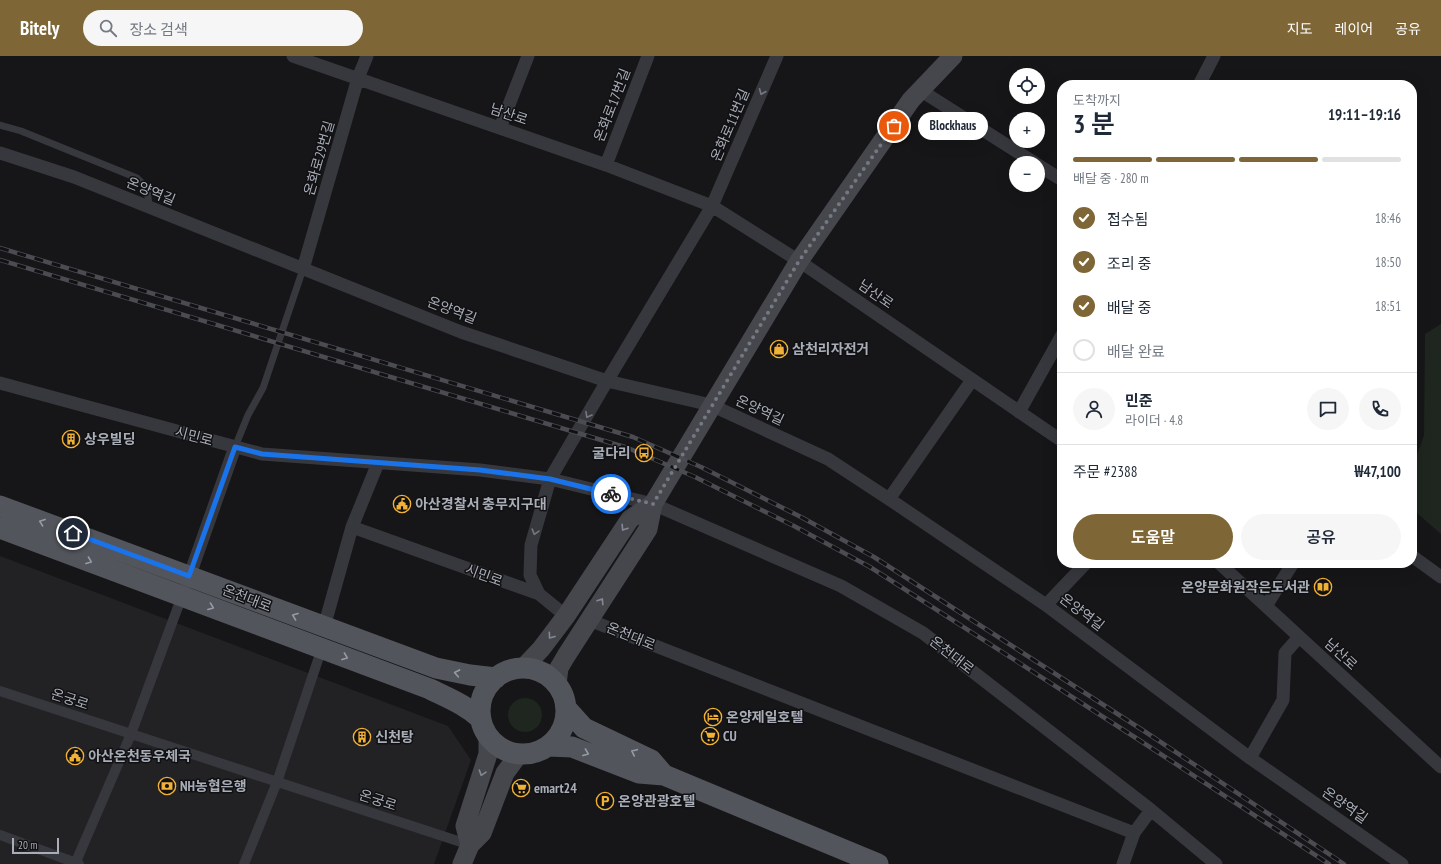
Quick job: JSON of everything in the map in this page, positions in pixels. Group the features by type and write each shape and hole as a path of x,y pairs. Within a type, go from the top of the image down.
{"main road":[{"path":"557,684 559,668 648,529 653,504 711,405 799,261 920,90 953,56"},
{"path":"523,668 541,649 566,616 630,519 653,504"},
{"name":"온천대로","path":"0,506 436,668 470,675 496,678"},
{"name":"온천대로","path":"0,528 430,689 459,702 474,712 484,727"},
{"path":"470,845 465,826 488,754 480,706 484,693 492,682 502,673 515,668 529,668 542,672 553,679 561,690 566,702 566,716 563,729 555,740 545,749 532,753 519,754 506,750 494,743 484,727"},
{"path":"566,708 584,728 651,760 664,776"},
{"path":"548,746 572,747 639,772 664,776 861,860 878,864"},
{"path":"462,864 470,845 482,833 505,773 519,754"}],"street":[{"name":"남산로","path":"293,56 606,165 712,206 799,261 1057,438"},
{"name":"온화로29번길","path":"303,269 358,78 367,56"},
{"path":"500,128 528,56"},
{"name":"온화로17번길","path":"606,165 648,56"},
{"name":"온화로11번길","path":"712,206 777,56"},
{"path":"1202,80 1214,56"},
{"path":"920,90 1024,156"},
{"name":"온양역길","path":"0,153 74,177 461,332 607,381 711,405 828,459 889,498 1046,605 1250,758 1402,864"},
{"path":"1045,169 1057,177"},
{"path":"539,594 530,575 531,545 550,479 712,206"},
{"path":"1019,412 1057,344"},
{"path":"889,498 972,380"},
{"name":"시민로","path":"0,383 262,454 480,470 550,479 653,504"},
{"path":"0,835 77,864 131,734 235,447"},
{"path":"324,627 352,527 378,463"},
{"name":"온천대로","path":"653,504 840,586 924,633 1151,810 1216,864"},
{"name":"시민로","path":"352,527 539,594 566,616"},
{"path":"1417,560 1441,577"},
{"path":"1046,605 1081,568"},
{"name":"남산로","path":"1224,568 1441,767"},
{"path":"1266,606 1290,568"},
{"name":"온천대로","path":"589,620 1134,834"},
{"path":"1250,758 1283,700 1285,653 1299,637"},
{"path":"244,864 277,782 322,648"},
{"name":"온궁로","path":"0,691 470,845"},
{"path":"1123,864 1134,834 1151,810"}],"lane":[{"path":"0,125 21,131 137,178 148,191 149,208"},
{"path":"235,447 248,415 262,388 303,269"}],"shaded area":[{"path":"1441,324 1441,534 1417,513 1417,455 1424,435 1425,334"},
{"path":"0,556 448,726 471,760 434,864 0,864"},
{"path":"522,698 528,698 532,699 539,705 542,715 541,722 535,729 528,732 522,732 518,731 511,725 508,718 508,712 509,708 515,701"}],"railway":[{"path":"0,248 633,437 701,467 801,517 874,557 1144,731 1344,864"},
{"path":"0,260 628,448 695,477 794,526 870,567 1329,864"}],"way so far":[{"path":"611,494 653,504 799,261 894,126"}],"place":[{"name":"Blockhaus","path":"894,126"},
{"name":"삼천리자전거","path":"779,349"},
{"name":"상우빌딩","path":"71,439"},
{"name":"굴다리","path":"644,453"},
{"name":"아산경찰서 충무지구대","path":"402,504"},
{"name":"온양문화원작은도서관","path":"1323,587"},
{"name":"온양제일호텔","path":"713,717"},
{"name":"CU","path":"710,736"},
{"name":"신천탕","path":"362,737"},
{"name":"아산온천동우체국","path":"75,756"},
{"name":"NH농협은행","path":"167,786"},
{"name":"emart24","path":"521,788"},
{"name":"온양관광호텔","path":"605,801"}],"route":[{"path":"73,533 189,576 235,447 262,454 480,470 550,479 611,494"}]}
